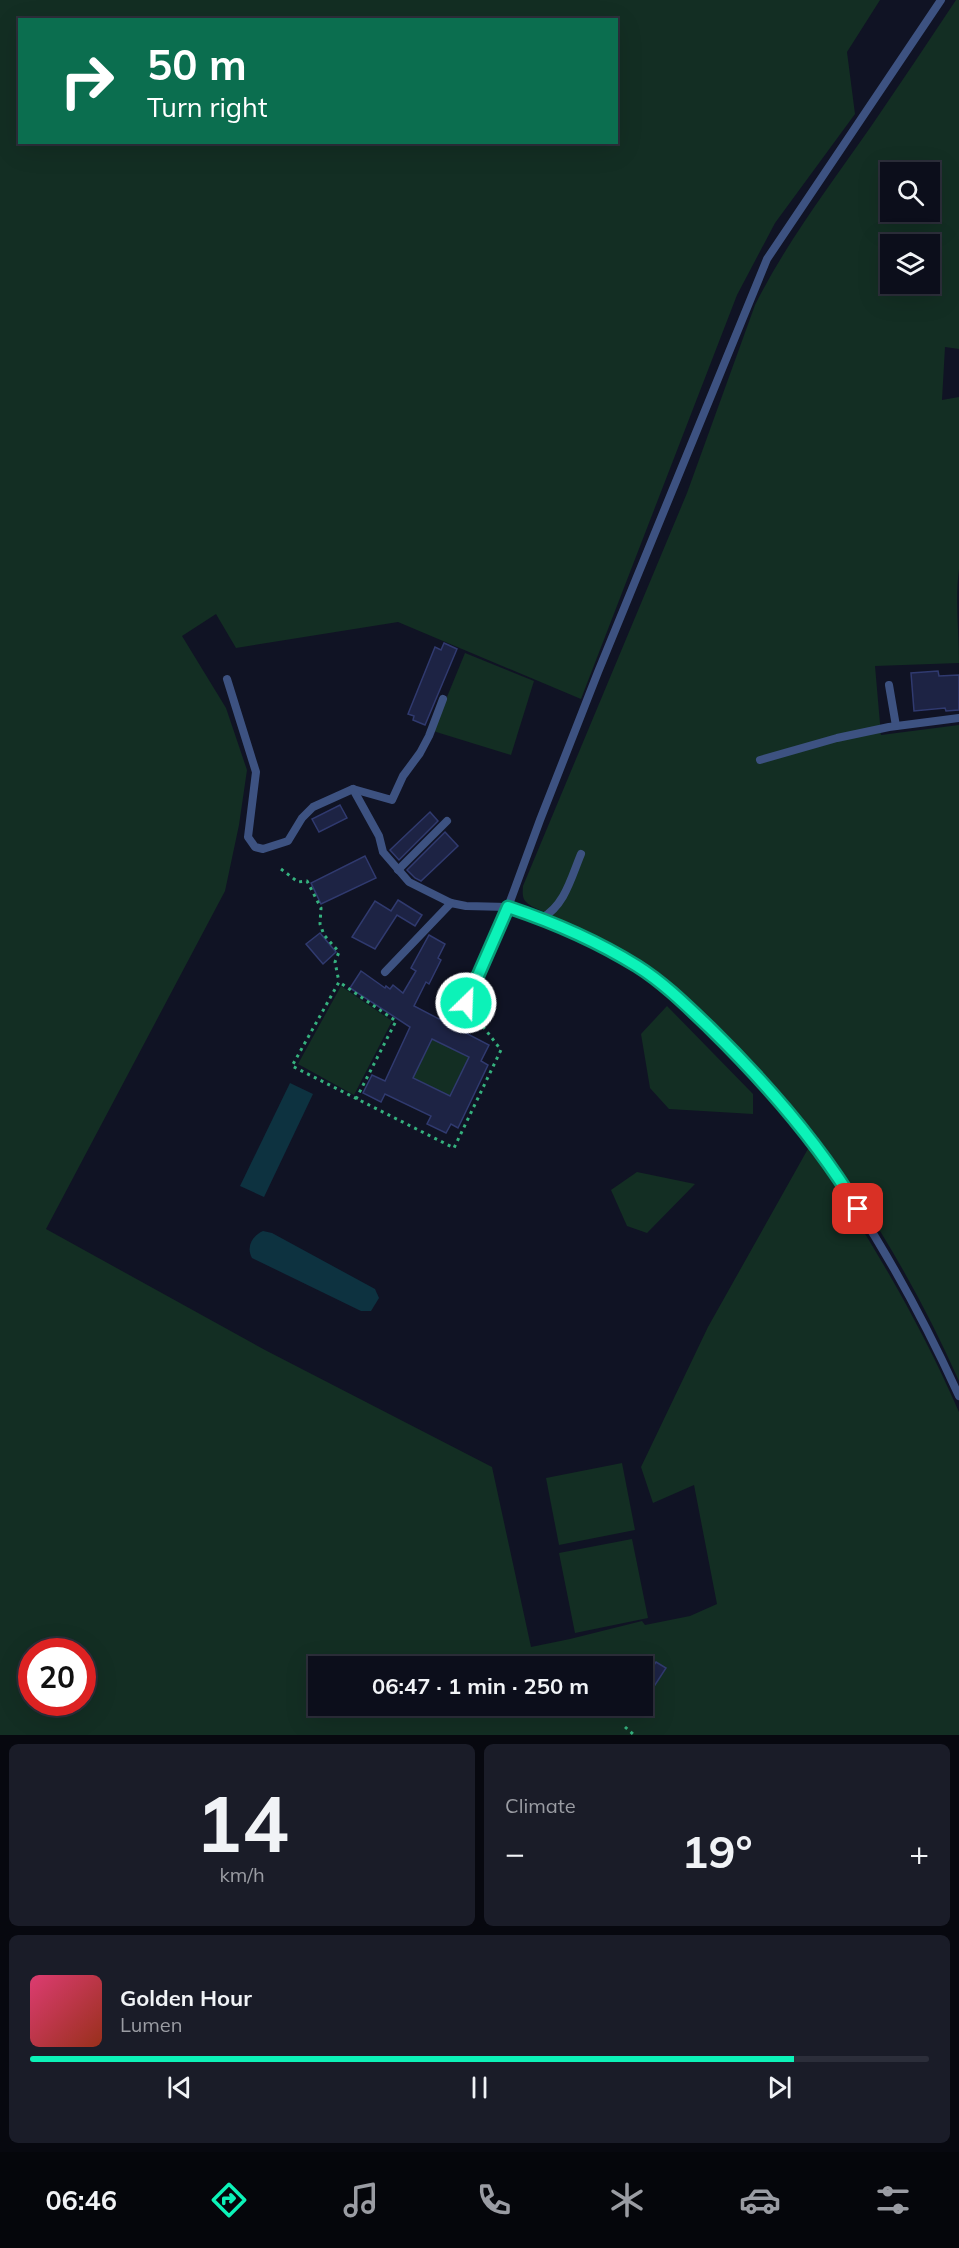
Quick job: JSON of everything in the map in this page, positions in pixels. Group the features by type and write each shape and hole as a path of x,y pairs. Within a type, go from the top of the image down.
{"lane":[{"path":"466,1003 508,907 598,672 767,259 941,0"},
{"path":"227,679 256,772 248,837 255,847 263,849 288,841 302,818 313,807 353,789 392,800 403,776 429,736 443,699"},
{"path":"889,685 896,726"},
{"path":"760,760 837,738 896,726 959,718"},
{"path":"353,789 379,836 383,852 409,882 451,903 466,906 508,907 542,918 598,943 639,967 675,994 750,1067 794,1119 847,1191 904,1288 959,1396"},
{"path":"398,870 447,821"},
{"path":"542,918 561,903 581,855"},
{"path":"385,972 451,903"}],"path":[{"path":"281,869 298,882 308,881 321,908 320,924 324,935 339,952 335,962 339,982 292,1066 454,1148 501,1050 466,1003"},
{"path":"339,982 396,1021 356,1099"},
{"path":"625,1727 634,1735"}],"green space":[{"path":"0,0 880,0 847,52 855,114 775,223 737,295 581,699 398,622 236,648 216,614 182,636 226,708 247,770 239,825 225,891 46,1229 265,1350 492,1467 531,1647 642,1621 645,1625 690,1616 717,1604 694,1485 653,1503 641,1467 708,1327 809,1147 851,1211 909,1309 959,1412 959,1735 0,1735"},
{"path":"956,0 959,0 959,349 945,347 942,400 959,397 957,604 959,663 875,666 881,735 959,725 959,1381 926,1312 867,1210 823,1146 779,1091 694,1008 651,971 603,940 533,907 525,901 523,894 523,886 687,493 755,305 795,235"},
{"path":"465,653 534,681 511,755 433,731"},
{"path":"341,986 392,1021 354,1095 298,1064"},
{"path":"667,1006 753,1094 753,1114 669,1109 650,1088 641,1034"},
{"path":"432,1039 469,1057 450,1096 413,1078"},
{"path":"637,1172 695,1184 647,1233 627,1226 611,1190"},
{"path":"622,1463 635,1530 559,1545 546,1478"},
{"path":"632,1539 648,1618 575,1633 559,1553"}],"water":[{"path":"290,1083 313,1094 264,1197 240,1186"},
{"path":"263,1231 272,1233 375,1289 379,1298 371,1311 361,1311 252,1258 251,1242"}],"building":[{"path":"444,643 457,649 425,725 413,720 414,716 408,714 435,647 441,650"},
{"path":"938,671 939,676 959,675 959,710 946,711 945,708 914,711 911,673"},
{"path":"340,805 347,818 319,832 312,819"},
{"path":"430,812 438,821 399,860 390,850"},
{"path":"445,832 458,846 421,881 415,878 407,870"},
{"path":"365,856 376,878 321,904 311,883"},
{"path":"398,900 422,915 415,926 397,915 375,949 352,937 375,901 391,911"},
{"path":"320,933 336,952 323,964 306,944"},
{"path":"429,935 445,944 438,958 441,960 429,984 426,982 414,1006 489,1045 481,1061 488,1065 458,1128 451,1124 446,1133 427,1124 431,1116 385,1094 381,1102 363,1093 372,1075 385,1081 410,1027 350,988 361,971 385,988 386,986 390,989 393,985 403,993 416,971 411,968","holes":["432,1039 469,1057 450,1096 413,1078"]},
{"path":"656,1662 666,1668 653,1688 653,1666"}],"route":[{"path":"466,1003 508,907 542,918 598,943 639,967 675,994 750,1067 794,1119 858,1209"}]}
